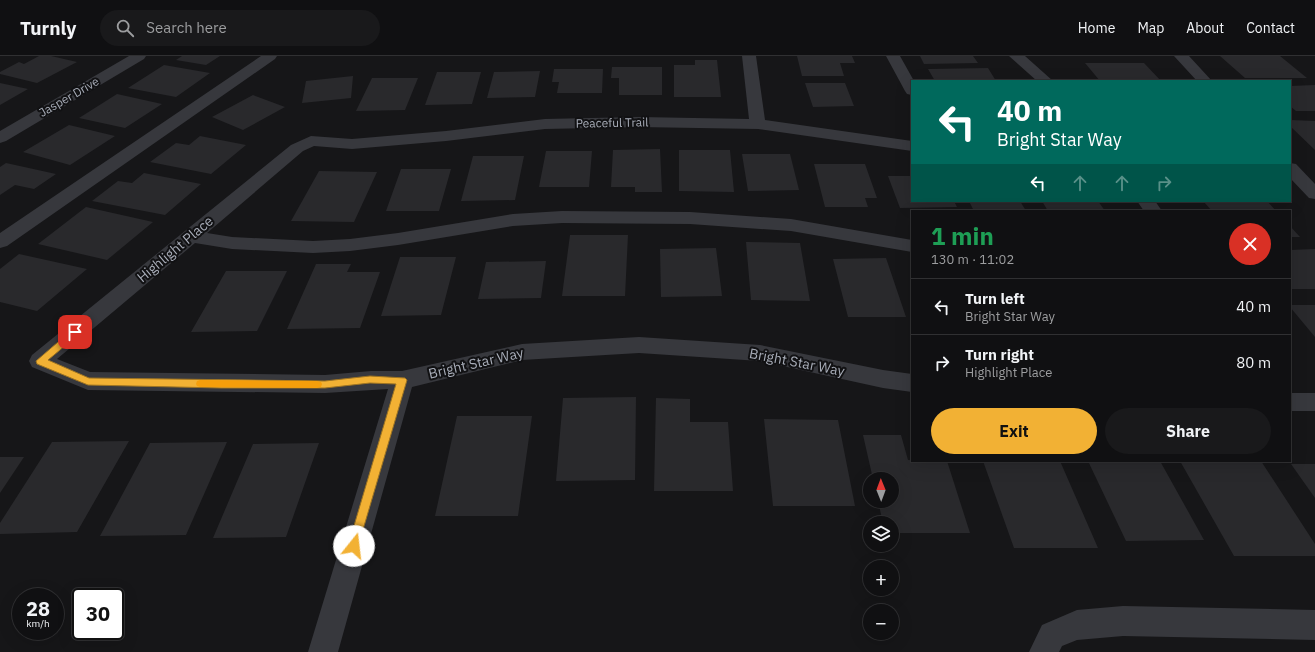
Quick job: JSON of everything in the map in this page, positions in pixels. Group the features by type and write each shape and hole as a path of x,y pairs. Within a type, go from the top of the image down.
{"street":[{"path":"0,242 270,56"},
{"path":"749,56 758,124"},
{"path":"894,56 911,89"},
{"path":"1016,56 1045,80"},
{"path":"1181,56 1204,80"},
{"name":"Jasper Drive","path":"0,138 132,57"},
{"name":"Peaceful Trail","path":"311,141 352,144 446,136 545,124 639,122 758,124 911,146"},
{"name":"Highlight Place","path":"40,361 297,148 311,141"},
{"path":"1291,169 1315,194"},
{"path":"191,236 232,243 314,247 350,245 398,239 513,220 562,217 690,218 791,226 911,246"},
{"name":"Bright Star Way","path":"40,361 88,381 221,384 325,384 370,380 402,380 522,352 639,345 760,353 883,379 911,383"},
{"path":"323,652 402,380"},
{"path":"1291,402 1315,402"},
{"path":"1044,652 1052,635 1077,625 1123,621 1315,625"}],"building":[{"path":"39,56 51,56 77,62 37,83 0,74 0,72 19,62 24,64"},
{"path":"182,56 220,56 206,65 176,60"},
{"path":"797,56 852,56 855,63 840,63 844,76 802,76"},
{"path":"920,56 973,56 978,63 924,64"},
{"path":"1220,56 1280,56 1307,78 1245,78"},
{"path":"695,60 717,60 721,97 674,97 674,65 695,65"},
{"path":"1085,63 1144,63 1160,80 1099,80"},
{"path":"164,65 210,73 176,97 128,88"},
{"path":"612,67 662,67 662,95 619,95 619,78 611,78"},
{"path":"988,68 995,80 934,80 928,69"},
{"path":"554,69 603,69 602,93 557,93 559,82 552,82"},
{"path":"540,71 535,97 487,98 494,72"},
{"path":"437,72 481,72 472,104 425,105"},
{"path":"353,76 351,98 302,103 306,81"},
{"path":"372,78 418,78 405,110 356,111"},
{"path":"0,83 28,89 0,105"},
{"path":"805,83 845,83 854,106 813,107"},
{"path":"1315,85 1315,111 1296,111 1291,107 1291,86"},
{"path":"117,94 162,104 125,128 79,118"},
{"path":"253,95 285,107 243,130 212,117"},
{"path":"1291,120 1315,121 1315,150 1291,127"},
{"path":"69,125 115,136 70,165 23,152"},
{"path":"200,136 246,145 211,174 150,162 176,143 189,145"},
{"path":"660,149 662,192 635,192 635,187 611,187 613,150"},
{"path":"679,150 730,150 734,192 679,191"},
{"path":"546,151 592,151 589,187 539,187"},
{"path":"742,154 790,154 799,190 748,191"},
{"path":"473,156 524,156 515,200 461,201"},
{"path":"6,163 56,174 34,189 15,185 0,195 0,167"},
{"path":"814,164 865,164 877,198 865,198 868,207 825,207"},
{"path":"401,169 451,169 439,211 386,211"},
{"path":"319,171 377,172 354,222 291,221"},
{"path":"144,173 201,184 165,215 92,201 118,181 132,183"},
{"path":"888,176 911,176 911,202 954,202 957,207 900,208"},
{"path":"970,202 1021,202 1025,210 974,210"},
{"path":"1043,202 1099,202 1104,210 1047,210"},
{"path":"1204,202 1268,202 1275,210 1211,210"},
{"path":"86,207 153,222 107,260 38,244"},
{"path":"1291,227 1300,237 1291,237"},
{"path":"570,235 628,235 625,296 562,296"},
{"path":"746,242 800,243 810,301 751,300"},
{"path":"716,248 722,296 661,297 660,249"},
{"path":"1315,249 1315,289 1291,289 1291,250"},
{"path":"19,254 87,269 37,311 0,302 0,269"},
{"path":"400,257 456,257 441,315 381,316"},
{"path":"886,258 906,317 848,317 833,259"},
{"path":"546,261 541,298 478,299 486,262"},
{"path":"316,264 351,264 347,272 380,272 360,328 287,329"},
{"path":"226,271 287,271 257,331 191,332"},
{"path":"1291,305 1315,305 1315,337 1291,308"},
{"path":"636,397 635,480 556,481 563,398"},
{"path":"656,398 690,399 690,422 728,422 733,491 654,491"},
{"path":"457,416 532,416 518,516 435,516"},
{"path":"764,419 838,420 855,506 773,506"},
{"path":"863,435 901,435 908,460 911,460 911,462 947,462 970,533 899,533 899,516 881,516 880,508 899,508 899,472 871,472"},
{"path":"129,441 77,532 0,534 0,523 52,442"},
{"path":"227,442 186,535 100,536 150,443"},
{"path":"319,443 286,537 213,538 253,444"},
{"path":"0,457 24,457 0,493"},
{"path":"983,462 1060,462 1098,548 1014,548"},
{"path":"1088,462 1161,462 1204,540 1126,541"},
{"path":"1181,462 1262,462 1315,544 1315,556 1234,556"},
{"path":"1291,464 1315,464 1315,498"}],"slow traffic":[{"path":"200,384 317,384"}],"route":[{"path":"75,332 40,361 88,381 221,384 325,384 370,380 402,380 354,546"}]}
